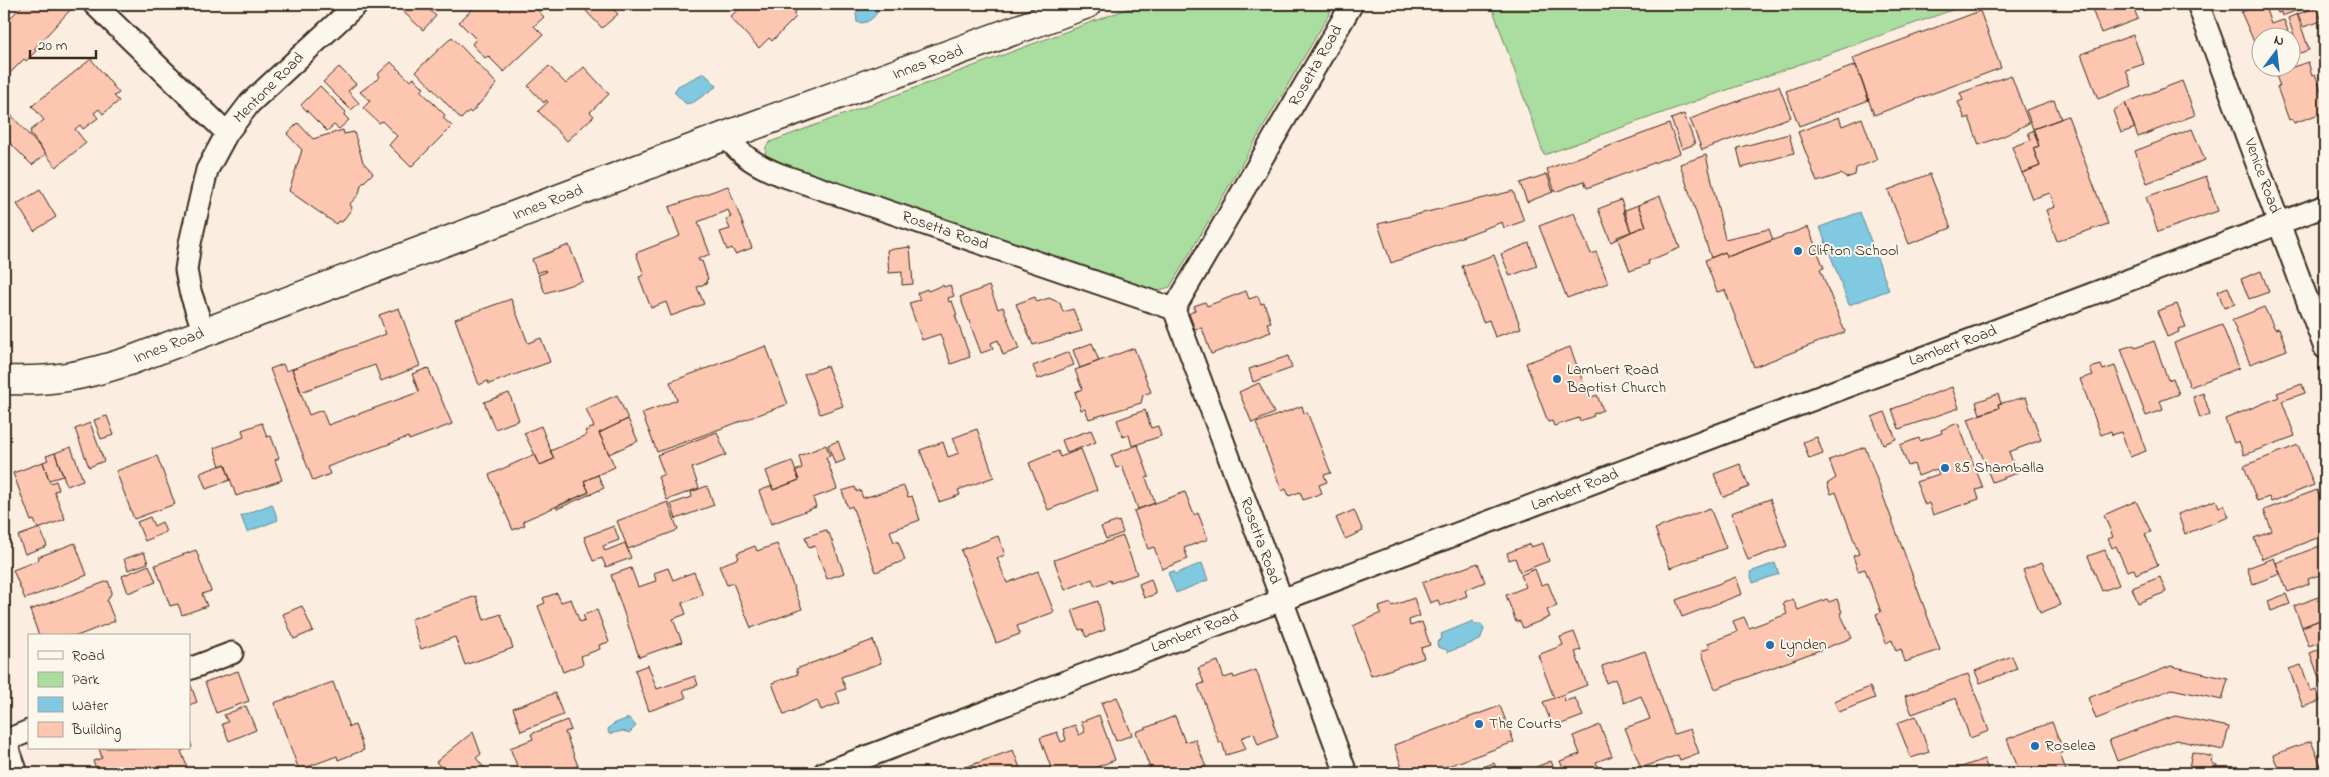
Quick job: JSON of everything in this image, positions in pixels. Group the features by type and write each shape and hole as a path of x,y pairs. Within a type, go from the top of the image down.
{"street":[{"path":"94,4 226,132"},
{"name":"Mentone Road","path":"204,332 190,291 186,270 190,243 207,170 226,132 250,103 356,4"},
{"name":"Innes Road","path":"4,380 39,382 88,374 725,136 1088,4"},
{"name":"Rosetta Road","path":"1174,309 1352,4"},
{"name":"Venice Road","path":"2198,4 2325,348"},
{"name":"Rosetta Road","path":"725,136 741,155 759,166 1174,309"},
{"name":"Lambert Road","path":"824,773 2325,206"},
{"name":"Rosetta Road","path":"1174,309 1346,773"},
{"path":"190,670 232,653"},
{"path":"17,773 4,739 28,732"}],"green space":[{"path":"1140,4 1335,4 1170,287 1153,292 770,161 765,155 766,147 770,142"},
{"path":"1491,4 1969,4 1544,155"}],"water":[{"path":"865,4 880,4 878,12 869,21 857,22 856,13"},
{"path":"704,73 717,86 694,102 686,104 674,92 678,86"},
{"path":"1860,212 1889,290 1849,305 1820,227"},
{"path":"272,504 278,520 247,532 241,516"},
{"path":"1202,563 1208,580 1176,593 1168,573 1174,571 1175,574"},
{"path":"1775,563 1779,574 1753,583 1750,572"},
{"path":"1473,621 1474,624 1481,624 1484,629 1480,640 1448,652 1438,647 1437,643 1442,638 1441,634"},
{"path":"629,718 636,726 629,733 623,731 609,734 608,729 613,724"}],"building":[{"path":"19,4 65,4 71,9 34,49 36,51 26,61 24,59 4,79 4,24 22,6"},
{"path":"403,4 423,4 436,16 423,30 399,8"},
{"path":"478,4 532,4 544,17 534,26 543,35 504,72 488,56 485,58 472,44 476,39 459,22"},
{"path":"586,4 616,4 612,8 618,14 602,28 586,11"},
{"path":"744,4 803,4 793,14 796,17 772,41 769,38 759,48 730,17"},
{"path":"2090,4 2132,4 2138,19 2101,33"},
{"path":"2264,4 2271,24 2284,20 2287,28 2252,28 2252,37 2241,12"},
{"path":"2267,4 2311,5 2282,16 2281,12 2278,13 2275,6 2269,8"},
{"path":"2317,7 2322,21 2303,27 2298,14"},
{"path":"1980,11 2001,68 1874,115 1853,58"},
{"path":"2297,14 2302,28 2291,28 2288,18"},
{"path":"2302,29 2309,50 2302,52"},
{"path":"2133,35 2144,64 2126,70 2132,86 2098,99 2081,54"},
{"path":"452,37 497,84 471,113 469,111 461,119 416,71"},
{"path":"91,59 119,93 114,96 119,101 103,114 99,109 94,113 98,118 83,129 80,125 75,129 86,143 56,167 30,131 44,120 32,106"},
{"path":"391,62 410,81 414,78 424,88 421,91 445,115 443,118 452,126 411,167 389,145 397,136 382,121 379,123 363,108 370,101 360,92 380,77 378,74"},
{"path":"2308,62 2312,75 2315,74 2325,101 2325,112 2294,123 2292,119 2289,120 2277,87 2280,86 2277,78 2302,78 2302,64"},
{"path":"1856,65 1869,100 1799,126 1786,91"},
{"path":"549,66 566,84 584,67 609,94 590,112 594,116 567,141 538,111 548,102 546,100 544,103 528,86"},
{"path":"339,67 356,84 348,91 359,103 351,110 323,82"},
{"path":"2011,75 2029,123 2006,135 1979,145 1969,117 1965,119 1958,102 1963,100 1960,93"},
{"path":"2182,81 2195,115 2138,137 2125,103"},
{"path":"320,86 346,112 344,115 349,120 339,129 334,125 327,131 301,105"},
{"path":"1779,86 1791,117 1702,150 1690,119"},
{"path":"2054,100 2061,119 2033,129 2026,110"},
{"path":"2125,103 2135,128 2121,133 2113,111"},
{"path":"4,107 46,154 32,165 4,137"},
{"path":"1684,114 1695,144 1682,149 1671,119"},
{"path":"2068,116 2108,224 2057,241 2046,210 2055,207 2050,193 2032,199 2022,173 2040,166 2033,148 2039,146 2033,129"},
{"path":"1839,117 1842,126 1862,118 1877,160 1856,168 1855,175 1846,178 1841,174 1817,182 1798,132"},
{"path":"298,123 313,139 343,130 344,134 354,132 363,162 373,173 361,185 359,194 350,204 352,208 342,222 338,221 336,224 289,191 302,150 287,134"},
{"path":"1669,124 1680,153 1587,188 1584,181 1555,192 1547,169"},
{"path":"2192,129 2205,160 2147,183 2135,151"},
{"path":"2034,130 2039,146 2033,148 2040,166 2022,173 2012,147 2031,140 2028,133"},
{"path":"1789,134 1794,153 1742,168 1737,148"},
{"path":"1706,155 1725,239 1769,229 1773,240 1727,257 1725,252 1711,258 1680,164"},
{"path":"1547,174 1553,192 1527,202 1520,183"},
{"path":"1930,174 1951,228 1909,244 1888,190"},
{"path":"2206,176 2218,211 2158,232 2146,197"},
{"path":"728,186 752,248 735,254 732,248 727,250 720,232 730,229 726,219 731,217 728,210 698,222 710,254 698,259 702,261 708,279 706,280 707,283 697,287 704,304 671,316 666,302 651,308 639,277 644,275 636,253 680,236 669,207"},
{"path":"40,190 56,217 34,231 17,204"},
{"path":"1513,191 1524,221 1504,228 1502,222 1391,263 1378,224"},
{"path":"1660,196 1680,248 1648,261 1649,264 1630,271 1617,237 1646,226 1638,205"},
{"path":"1621,200 1631,232 1611,242 1598,209"},
{"path":"1638,205 1646,226 1631,232 1623,211"},
{"path":"1574,213 1591,254 1596,252 1608,283 1567,298 1539,226"},
{"path":"1808,227 1824,268 1820,269 1845,332 1754,367 1725,290 1717,292 1705,260 1725,252 1727,257"},
{"path":"1529,243 1537,266 1510,276 1501,254"},
{"path":"569,245 583,281 545,293 538,275 546,272 545,270 537,273 532,259"},
{"path":"910,247 913,284 902,285 902,272 889,273 887,250"},
{"path":"1494,255 1521,328 1495,337 1489,320 1483,322 1462,266"},
{"path":"2261,271 2269,292 2249,299 2241,279"},
{"path":"943,285 944,287 950,285 954,296 948,298 949,302 952,301 970,357 951,364 940,334 922,340 909,303 920,300 917,293"},
{"path":"989,286 998,309 1003,307 1019,349 1003,355 998,340 991,343 993,349 981,353 960,297"},
{"path":"2228,287 2235,304 2224,308 2218,291"},
{"path":"1246,291 1249,299 1258,296 1261,304 1264,303 1271,322 1267,323 1271,332 1211,354 1202,328 1195,329 1189,314 1195,310 1194,306 1205,302 1207,306"},
{"path":"1035,297 1037,302 1049,298 1060,303 1063,312 1073,309 1082,331 1033,345 1016,304"},
{"path":"511,299 528,343 541,338 550,362 489,384 488,381 479,385 455,319"},
{"path":"2177,304 2186,327 2178,329 2179,332 2167,337 2157,311"},
{"path":"2264,307 2275,329 2279,328 2287,350 2250,364 2232,320"},
{"path":"399,308 420,366 381,381 375,365 301,392 292,369 386,334 379,315"},
{"path":"2222,325 2239,368 2190,387 2174,343"},
{"path":"2154,341 2168,380 2173,378 2179,394 2160,401 2163,410 2146,416 2121,349 2134,345 2135,348"},
{"path":"1092,343 1099,361 1080,368 1073,350"},
{"path":"766,346 788,404 657,452 642,413 677,400 670,382"},
{"name":"Lambert Road Baptist Church","path":"1570,347 1589,398 1597,395 1603,410 1593,414 1594,416 1580,421 1579,418 1554,426 1552,421 1548,422 1526,363"},
{"path":"1134,348 1151,392 1143,395 1141,403 1089,419 1085,409 1081,410 1075,392 1082,389 1075,370"},
{"path":"1069,352 1074,365 1038,379 1033,366"},
{"path":"1288,356 1292,368 1253,382 1249,369"},
{"path":"283,364 286,371 292,369 309,415 322,410 328,425 419,392 412,374 428,368 452,424 409,440 408,437 327,467 330,474 313,481 270,369"},
{"path":"2101,365 2103,370 2115,366 2146,451 2130,457 2121,432 2112,435 2111,431 2101,435 2080,379 2093,375 2090,368"},
{"path":"827,366 843,406 820,414 804,374"},
{"path":"1259,383 1274,413 1252,423 1239,392"},
{"path":"2302,384 2305,393 2282,401 2295,436 2244,455 2239,441 2234,443 2225,419 2279,397 2277,393"},
{"path":"1952,387 1959,408 1899,429 1892,409"},
{"path":"509,393 519,420 495,429 484,402"},
{"path":"2203,393 2210,414 2200,418 2193,397"},
{"path":"1998,394 2001,403 1998,404 1999,408 1980,414 1976,402"},
{"path":"617,395 628,419 599,433 615,467 584,481 589,492 523,521 525,525 513,530 489,475 535,454 540,465 554,459 550,451 587,435 585,431 594,427 586,409"},
{"path":"2026,397 2041,440 2009,452 2017,473 1992,482 1968,419 1999,408 1998,404"},
{"path":"1302,406 1304,413 1307,412 1331,473 1324,475 1327,482 1319,485 1322,493 1303,500 1300,492 1289,496 1286,489 1282,491 1256,423"},
{"path":"1145,410 1151,428 1158,426 1161,436 1132,446 1129,435 1123,437 1117,420"},
{"path":"1885,412 1896,439 1883,444 1872,417"},
{"path":"107,416 114,435 101,439 94,420"},
{"path":"628,419 638,441 609,454 599,433"},
{"path":"90,423 104,461 89,467 75,429"},
{"path":"262,423 267,437 271,436 279,458 275,460 282,480 236,496 225,464 220,466 214,448 244,437 242,430"},
{"name":"85 Shamballa","path":"1958,423 1983,488 1976,490 1979,499 1933,515 1929,503 1925,505 1916,482 1939,474 1937,469 1918,476 1914,464 1908,466 1900,445 1919,438 1920,441 1942,433 1941,430"},
{"path":"541,426 554,459 540,465 524,433"},
{"path":"977,429 994,477 958,490 960,495 939,502 920,450 943,442 948,457 959,453 953,438"},
{"path":"1091,430 1096,442 1067,453 1062,440"},
{"path":"717,432 726,455 692,468 699,488 667,500 658,477 664,474 657,455"},
{"path":"1817,437 1823,454 1809,459 1803,442"},
{"path":"838,441 845,460 835,464 828,445"},
{"path":"826,445 830,456 826,457 837,489 813,498 816,507 771,524 759,491 772,486 773,490 799,480 795,471 802,468 799,456"},
{"path":"1138,445 1149,477 1146,478 1155,503 1138,509 1122,466 1116,468 1111,455"},
{"path":"2298,445 2314,485 2271,502 2269,497 2257,501 2244,466"},
{"path":"71,447 83,480 67,486 55,453"},
{"path":"1865,447 1940,650 1905,662 1901,649 1896,651 1892,640 1886,643 1876,614 1881,612 1865,569 1858,571 1853,556 1859,554 1836,492 1831,494 1827,484 1836,478 1829,460"},
{"path":"1081,449 1097,490 1048,510 1029,463 1058,451 1060,457"},
{"path":"55,453 63,476 49,480 43,462 48,460 46,456"},
{"path":"157,456 175,504 134,519 116,471"},
{"path":"792,461 799,480 773,490 766,471"},
{"path":"43,462 50,483 56,481 59,490 54,491 65,519 38,529 34,520 31,521 13,473"},
{"path":"225,464 230,480 206,489 200,473"},
{"path":"1740,464 1749,487 1723,497 1714,474"},
{"path":"598,475 604,488 557,509 556,507 589,492 584,481"},
{"path":"707,486 714,505 676,519 671,504 692,497 691,492"},
{"path":"904,486 908,497 912,496 920,520 890,531 894,542 898,541 905,560 876,572 852,506 848,508 842,491 855,487 857,492 860,490 863,498"},
{"path":"2317,490 2325,512 2325,535 2262,559 2254,538 2272,531 2264,510"},
{"path":"1185,492 1194,515 1198,513 1208,539 1184,548 1188,559 1162,569 1154,547 1148,549 1134,511"},
{"path":"1770,499 1787,546 1748,560 1731,513"},
{"path":"2216,500 2219,507 2224,505 2229,517 2185,534 2178,514"},
{"path":"2136,501 2151,532 2145,534 2158,565 2136,574 2134,569 2127,571 2116,546 2112,548 2108,539 2113,537 2104,515"},
{"path":"668,502 678,530 628,549 617,521"},
{"path":"1710,508 1726,548 1670,568 1655,529"},
{"path":"1354,510 1363,531 1345,539 1336,518"},
{"path":"150,517 154,526 162,522 166,532 145,541 137,522"},
{"path":"1119,521 1123,533 1106,539 1101,527"},
{"path":"614,526 619,540 603,546 605,551 625,543 631,558 606,567 602,558 593,561 584,537"},
{"path":"40,528 47,546 25,554 18,536"},
{"path":"826,530 829,533 844,573 827,579 815,546 809,548 805,537"},
{"path":"998,536 1005,555 997,558 1007,583 1038,571 1054,612 1017,626 1020,634 996,643 961,550"},
{"path":"1123,536 1137,574 1111,583 1110,580 1095,586 1092,579 1065,590 1054,560"},
{"path":"75,543 87,575 25,599 13,570 39,560 38,557"},
{"path":"1543,543 1549,561 1520,572 1515,558 1509,560 1507,553 1530,544 1531,547"},
{"path":"777,544 802,609 751,628 733,583 727,585 719,566 739,558 737,553 755,546 757,551"},
{"path":"2325,544 2325,573 2308,579 2309,584 2288,592 2276,563"},
{"path":"196,550 211,591 202,594 207,606 182,615 178,604 170,606 155,565"},
{"path":"2105,550 2119,585 2102,591 2088,556"},
{"path":"144,552 148,563 128,570 124,559"},
{"path":"2274,558 2280,574 2253,584 2247,568"},
{"path":"2042,562 2060,605 2040,613 2023,570"},
{"path":"1478,563 1485,582 1465,590 1467,596 1440,606 1438,600 1430,603 1422,583"},
{"path":"149,565 156,582 128,593 122,576"},
{"path":"631,568 638,587 656,581 654,573 668,568 673,580 694,572 703,595 682,603 686,614 673,619 682,642 639,657 611,575"},
{"path":"1535,569 1541,585 1548,583 1557,606 1547,610 1550,617 1523,628 1520,621 1516,622 1506,595 1526,587 1521,575"},
{"path":"1736,577 1742,594 1682,617 1676,600"},
{"path":"2160,577 2166,592 2138,603 2132,588"},
{"path":"1151,579 1156,594 1144,598 1139,584"},
{"path":"108,581 112,592 107,601 115,621 82,634 38,634 30,610"},
{"path":"557,593 561,602 571,599 580,622 585,620 583,615 597,610 609,642 599,645 600,649 581,656 583,664 563,672 538,606 545,603 543,598"},
{"path":"2286,594 2290,604 2271,611 2268,601"},
{"path":"2325,595 2325,618 2302,627 2294,606"},
{"path":"476,596 484,620 501,614 513,648 465,665 455,637 421,649 411,619"},
{"path":"1414,598 1420,616 1409,620 1410,626 1422,622 1430,645 1421,648 1424,658 1371,676 1353,626 1381,613 1379,607 1391,603 1392,606"},
{"name":"Lynden","path":"1793,599 1798,610 1827,599 1829,602 1837,599 1842,612 1840,613 1852,638 1715,689 1701,651 1710,648 1708,643 1737,632 1733,621 1744,617 1749,628 1787,614 1783,603"},
{"path":"1098,601 1105,630 1086,637 1083,629 1079,630 1072,610"},
{"path":"302,606 313,631 294,639 283,614"},
{"path":"2325,618 2325,640 2309,646 2302,627"},
{"path":"1574,632 1581,650 1575,652 1587,685 1554,698 1538,655 1563,645 1560,637"},
{"path":"873,640 881,663 841,677 846,689 836,692 840,703 821,710 817,700 784,715 772,683 798,674 796,669"},
{"path":"2325,647 2325,689 2323,689 2310,653"},
{"path":"1645,651 1674,734 1690,729 1699,753 1680,760 1678,755 1641,768 1625,728 1650,719 1641,696 1624,703 1615,679 1606,683 1602,666"},
{"path":"2012,656 2017,669 1980,683 1975,671"},
{"path":"1218,661 1224,678 1233,675 1234,678 1256,670 1275,722 1273,723 1278,737 1258,745 1254,733 1241,738 1246,749 1226,755 1222,742 1219,743 1198,685 1204,683 1198,668"},
{"path":"648,665 657,689 695,676 698,685 683,690 686,698 649,711 635,670"},
{"path":"2301,665 2311,692 2316,690 2320,701 2303,707 2289,669"},
{"path":"2171,666 2228,679 2222,700 2172,689 2096,719 2088,698"},
{"path":"238,671 249,701 216,713 205,682"},
{"path":"1968,674 1989,731 1970,738 1956,698 1912,714 1905,696"},
{"path":"333,682 349,727 355,725 364,750 338,760 337,756 299,770 274,703"},
{"path":"190,683 197,702 190,705"},
{"path":"1870,687 1875,698 1839,712 1834,701"},
{"path":"555,693 563,715 521,731 513,708"},
{"path":"1563,695 1565,701 1575,698 1583,716 1553,727 1543,702"},
{"path":"1117,697 1132,735 1116,741 1101,703"},
{"path":"246,706 256,730 229,741 222,724 228,722 224,715"},
{"name":"The Courts","path":"1500,706 1514,742 1429,773 1404,773 1394,745"},
{"path":"1099,715 1115,760 1081,773 1053,773 1040,738 1057,732 1061,742 1066,740 1063,729 1075,725 1079,735 1085,732 1081,722"},
{"path":"1175,716 1185,742 1195,739 1206,767 1188,773 1152,773 1136,732"},
{"path":"1916,716 1929,752 1911,758 1897,723"},
{"path":"2175,716 2229,727 2223,750 2176,740 2117,761 2109,740"},
{"path":"567,720 571,730 565,732 579,773 520,773 510,748 533,739 531,734"},
{"name":"Roselea","path":"2052,722 2064,752 2060,754 2067,773 2020,773 2007,739"},
{"path":"1600,725 1612,756 1596,762 1600,773 1565,773 1560,761 1580,754 1573,736"},
{"path":"473,732 481,754 476,758 486,770 483,773 421,773 440,766 436,762"},
{"path":"2311,741 2324,773 2280,773 2273,755"},
{"path":"100,750 184,750 181,751 188,769 180,773 108,773 107,771 98,773 93,761 102,758"},
{"path":"1013,750 1022,773 962,773 960,769"},
{"path":"2192,752 2213,757 2212,763 2217,765 2216,773 2188,773"},
{"path":"1984,759 1989,773 1945,773"},
{"path":"1551,761 1556,773 1538,773 1536,767"},
{"path":"1494,763 1498,773 1466,773"}],"place":[{"name":"Clifton School","path":"1798,251"},
{"name":"Lambert Road Baptist Church","path":"1557,379"},
{"name":"85 Shamballa","path":"1945,468"},
{"name":"Lynden","path":"1770,645"},
{"name":"The Courts","path":"1479,724"},
{"name":"Roselea","path":"2035,746"}]}
